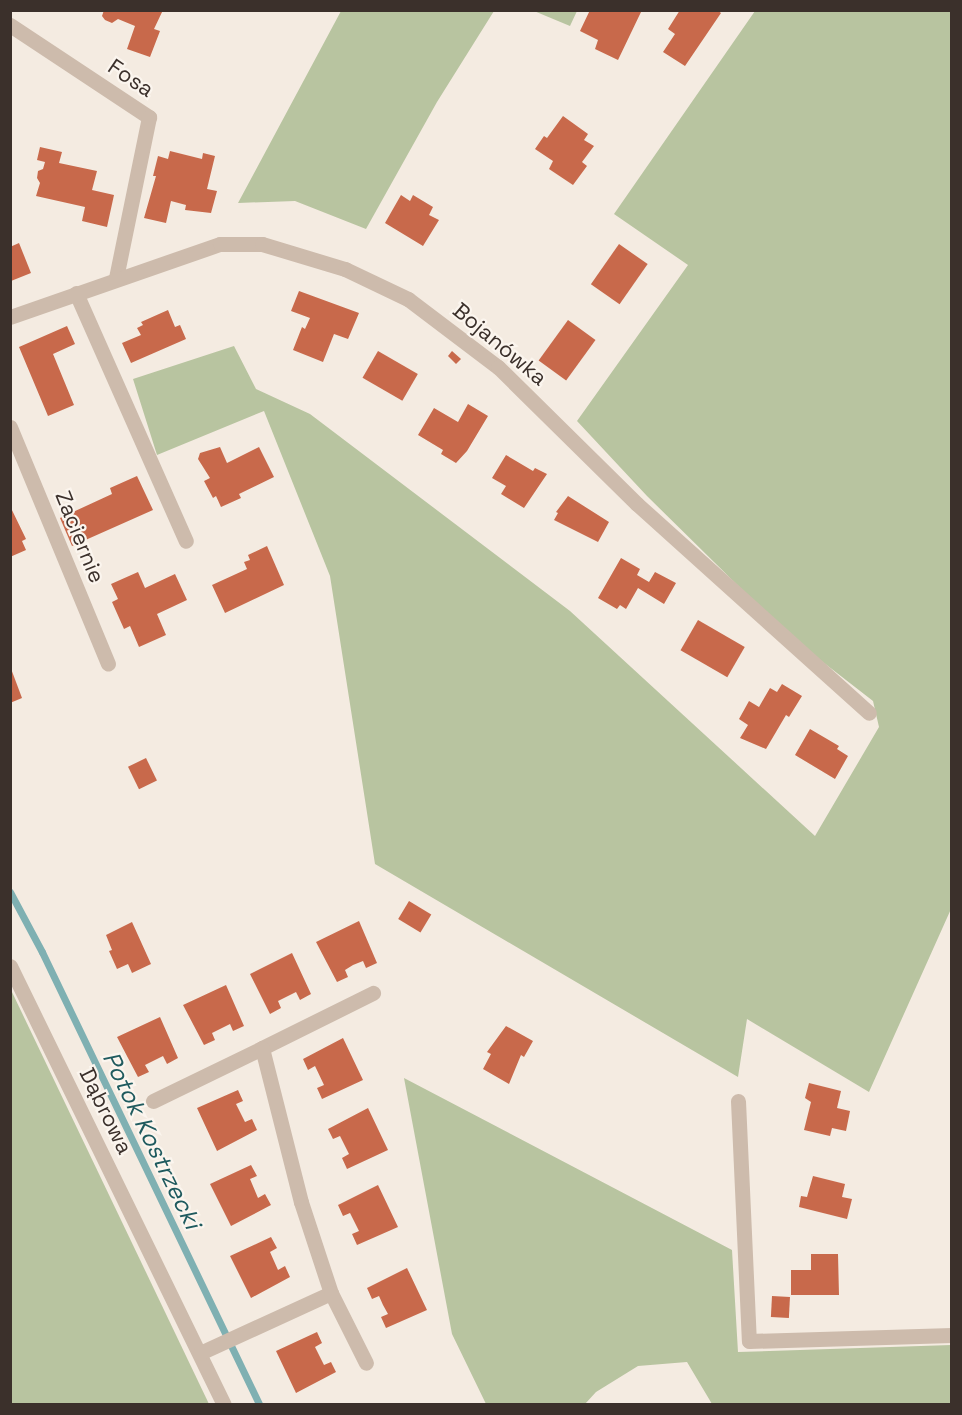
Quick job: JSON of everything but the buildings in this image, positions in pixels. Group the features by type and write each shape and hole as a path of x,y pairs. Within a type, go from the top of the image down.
{"street":[{"name":"Fosa","path":"10,25 149,117 116,278"},
{"name":"Bojanówka","path":"10,317 116,278 220,244 262,244 345,269 408,299 498,367 637,504 869,713"},
{"path":"76,293 186,541"},
{"name":"Zaciernie","path":"10,427 108,664"},
{"name":"Dąbrowa","path":"10,966 224,1404"},
{"path":"153,1101 373,993"},
{"path":"262,1048 301,1202 331,1293 366,1363"},
{"path":"738,1101 749,1341 951,1335"},
{"path":"200,1353 331,1293"}],"green space":[{"path":"341,11 494,11 437,102 366,229 295,201 238,203"},
{"path":"534,11 577,11 570,26"},
{"path":"755,11 951,11 951,909 869,1092 747,1019 738,1077 375,864 330,576 264,411 157,455 133,379 234,346 256,389 310,414 570,611 815,836 879,727 873,701 788,635 647,496 577,421 688,265 614,214"},
{"path":"11,990 209,1404 11,1404"},
{"path":"404,1078 732,1250 738,1352 951,1345 951,1404 712,1404 687,1362 638,1366 596,1392 585,1404 486,1404 452,1334"}],"waterway":[{"name":"Potok Kostrzecki","path":"10,892 42,952 259,1404"}]}
